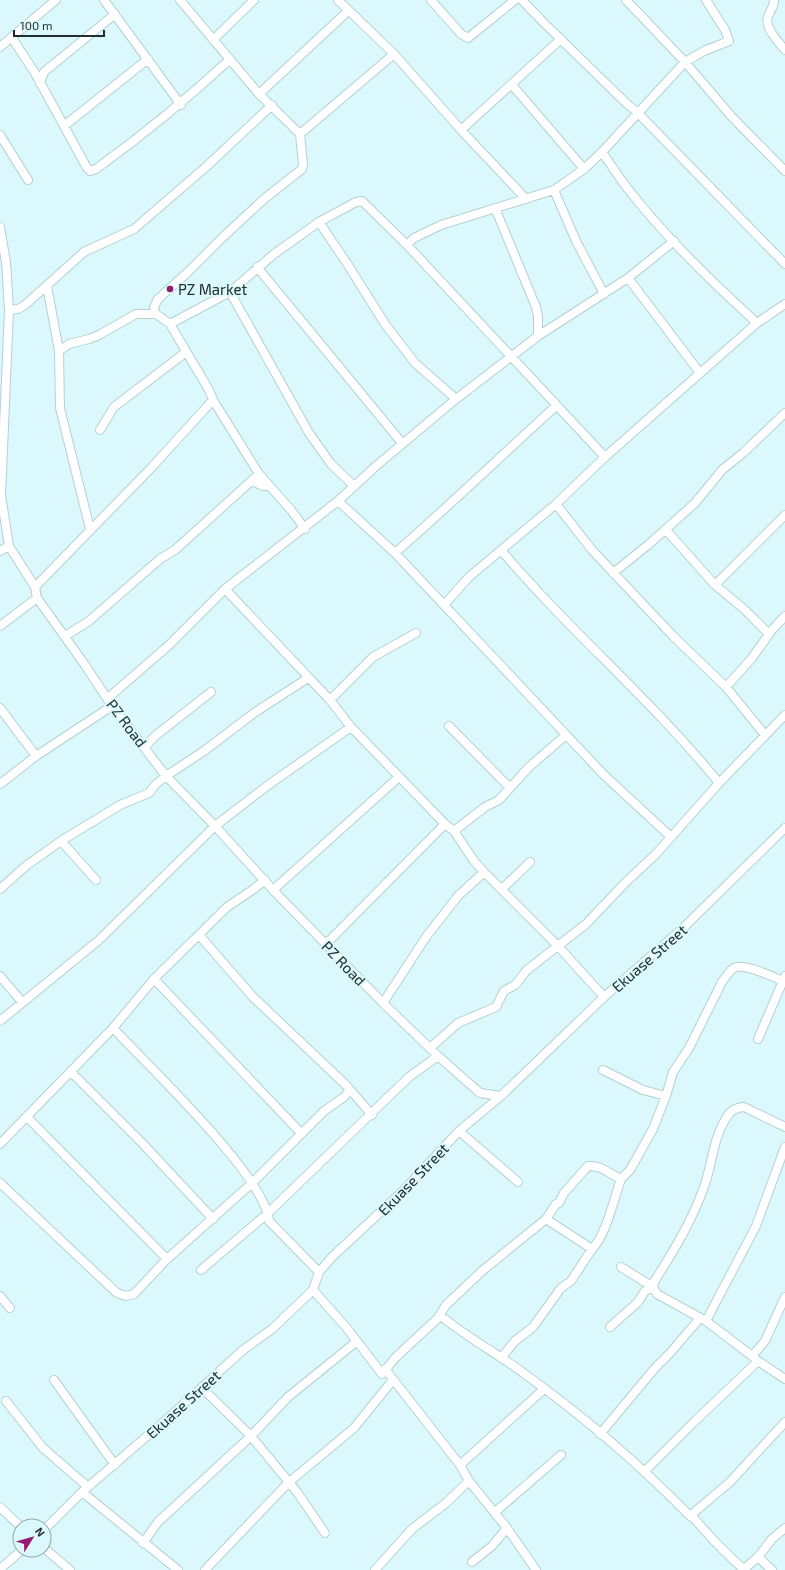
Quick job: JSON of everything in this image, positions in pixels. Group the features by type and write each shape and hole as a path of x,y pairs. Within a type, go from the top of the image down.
{"street":[{"path":"0,47 56,0"},
{"path":"104,0 181,105"},
{"path":"156,314 154,307 158,299 264,199 302,169 303,158 300,134 229,60 180,0"},
{"path":"213,40 254,0"},
{"path":"338,0 394,54 461,130 526,199"},
{"path":"431,0 461,34 468,38 515,0"},
{"path":"522,0 626,103 637,112 785,264"},
{"path":"626,0 685,62 732,117 785,171"},
{"path":"407,245 414,238 441,225 554,190 584,169 602,152 637,112 685,62 704,51 729,41 725,30 706,0"},
{"path":"774,0 774,8 767,18 768,25 785,50"},
{"path":"260,94 348,11"},
{"path":"40,83 44,72 115,14"},
{"path":"12,38 35,73 86,168 90,171 96,169 135,141 181,105 229,60"},
{"path":"461,130 561,39"},
{"path":"300,134 394,54"},
{"path":"64,126 148,59"},
{"path":"35,73 44,72"},
{"path":"512,85 584,169"},
{"path":"9,310 18,309 25,305 84,252 134,229 213,161 272,105"},
{"path":"0,135 28,180"},
{"path":"602,152 632,194 674,241 721,290 757,323"},
{"path":"554,190 576,241 604,294"},
{"path":"170,324 230,292 257,268 319,222 356,202 362,201 407,245 605,457"},
{"path":"494,208 536,307 538,316 538,336"},
{"path":"319,222 385,324 415,363 456,399"},
{"path":"0,227 6,262 4,298 9,310 3,363 1,437 2,506 10,546 35,587 36,598 0,626"},
{"path":"0,784 110,702 225,590 338,501 402,443 456,399 510,356 538,336 628,278 674,241"},
{"path":"257,268 402,443"},
{"path":"628,278 700,373"},
{"path":"47,286 59,351 60,408 90,529"},
{"path":"230,292 309,433 331,464 354,486"},
{"path":"444,605 469,577 556,504 605,457 700,373 757,323 785,304"},
{"path":"59,351 69,344 94,337 136,314 156,314 170,324 209,390 212,400 259,474 291,510 304,529"},
{"path":"56,335 69,344"},
{"path":"100,430 114,407 186,352"},
{"path":"35,587 152,467 212,400"},
{"path":"395,553 436,519 480,475 556,406"},
{"path":"613,573 666,530 695,503 722,470 743,453 785,413"},
{"path":"65,636 89,621 160,559 175,550 259,474"},
{"path":"252,481 263,486 269,486"},
{"path":"338,501 395,553 603,774 671,837"},
{"path":"556,504 577,533 613,573 674,637 726,687 765,735"},
{"path":"715,585 785,514"},
{"path":"666,530 715,585 744,609 769,634"},
{"path":"0,551 10,546"},
{"path":"501,550 531,586 663,720 719,783"},
{"path":"225,590 330,700 351,727 445,824 454,831 474,861 484,872 557,945 604,996"},
{"name":"PZ Road","path":"36,598 65,636 110,702 166,776 215,826 273,890 383,1003 438,1056 480,1093 501,1096"},
{"path":"726,687 752,658 769,634 785,616"},
{"path":"330,700 373,657 416,633"},
{"path":"0,889 27,865 61,841 120,805 149,794 155,785 166,776 204,751 254,713 308,678"},
{"path":"145,747 155,736 211,692"},
{"path":"0,708 36,756"},
{"path":"430,1048 458,1023 496,1007 504,991 515,985 517,979 557,945 567,940 597,914 626,882 671,837 719,783 785,715"},
{"path":"449,726 510,788"},
{"path":"0,1021 68,967 99,940 215,826 271,783 351,727"},
{"path":"454,831 485,807 499,800 566,735"},
{"path":"273,890 399,777"},
{"path":"326,944 445,824"},
{"name":"Ekuase Street","path":"318,1272 403,1191 458,1131 501,1096 604,996 683,928 785,828"},
{"path":"61,841 96,880"},
{"path":"502,889 530,862"},
{"path":"383,1003 426,937 458,896 484,872"},
{"path":"0,1144 113,1028 154,979 198,935 227,907 252,891 265,880"},
{"path":"198,935 253,997 350,1090 372,1114"},
{"path":"501,1358 515,1341 533,1327 561,1288 572,1281 592,1249 596,1246 621,1179 630,1170 653,1129 666,1096 673,1072 689,1048 722,982 735,967 743,966 785,977 758,1039"},
{"path":"0,976 22,1002"},
{"path":"154,979 301,1133"},
{"path":"113,1028 212,1134 247,1174 268,1213 269,1221 318,1272 313,1290 382,1374 440,1315 446,1305 482,1271 546,1219 556,1204 559,1203 564,1193 588,1166 595,1166 605,1169 621,1179"},
{"path":"201,1270 268,1213 409,1078 438,1056"},
{"path":"603,1070 643,1090 666,1096"},
{"path":"70,1072 143,1144 213,1219"},
{"path":"0,1183 117,1294 126,1296 134,1294 167,1259 252,1184 301,1133 350,1090"},
{"path":"653,1287 654,1282 674,1252 701,1194 718,1134 728,1115 733,1110 744,1107 785,1127"},
{"path":"27,1117 167,1259"},
{"path":"458,1131 518,1182"},
{"path":"600,1434 655,1368 703,1319 756,1226 785,1147"},
{"path":"546,1219 592,1249"},
{"path":"621,1267 653,1287 657,1294 703,1319 785,1380"},
{"path":"610,1327 638,1302 645,1290 653,1287"},
{"name":"Ekuase Street","path":"52,1522 85,1489 115,1465 243,1350 272,1329 313,1290"},
{"path":"0,1296 10,1308"},
{"path":"645,1472 755,1359 785,1297"},
{"path":"440,1315 458,1330 522,1371 600,1434 645,1472 690,1516 691,1515 743,1570 758,1557 772,1539 785,1528"},
{"path":"143,1543 158,1522 251,1436 288,1397 356,1342"},
{"path":"385,1370 392,1381 460,1465 469,1481 496,1512 536,1570"},
{"path":"54,1380 115,1465"},
{"path":"205,1570 288,1483 354,1428 392,1381"},
{"path":"202,1388 251,1436 296,1492 325,1533"},
{"path":"460,1465 544,1389"},
{"path":"6,1402 43,1448 143,1543 178,1570"},
{"path":"691,1515 730,1482 785,1422"},
{"path":"496,1512 561,1455"},
{"path":"375,1570 412,1529 446,1503 469,1481"},
{"path":"0,1507 12,1518"},
{"path":"472,1562 492,1546 507,1528"},
{"path":"52,1555 70,1570"},
{"path":"758,1557 772,1570"},
{"path":"0,1569 13,1558"}],"place":[{"name":"PZ Market","path":"170,289"}]}
